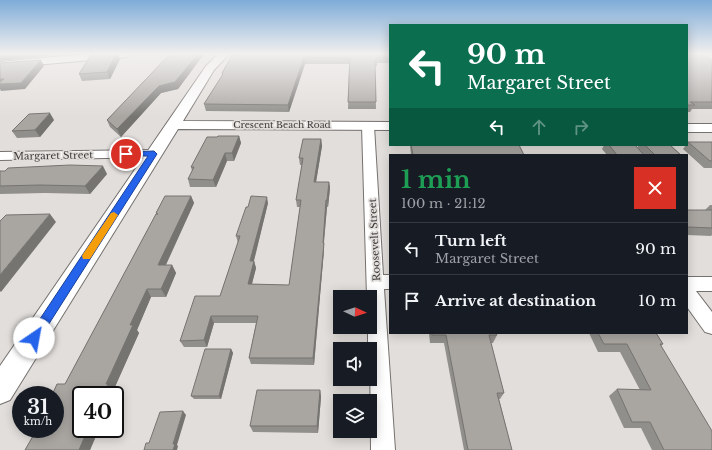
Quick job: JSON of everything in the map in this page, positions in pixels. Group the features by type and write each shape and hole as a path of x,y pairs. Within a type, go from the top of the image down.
{"street":[{"path":"0,390 206,75"},
{"name":"Crescent Beach Road","path":"174,125 389,126"},
{"name":"Roosevelt Street","path":"368,126 383,282 383,450"},
{"path":"688,128 712,128"},
{"name":"Margaret Street","path":"0,156 154,154"},
{"path":"688,284 712,284"},
{"path":"688,293 712,326"}],"building":[{"path":"0,75 28,75 21,83 0,84 0,82 4,79 0,79"},
{"path":"150,75 181,75 175,82 159,86 117,129 107,120"},
{"path":"222,75 298,75 288,105 204,104"},
{"path":"349,75 375,75 376,102 348,102"},
{"path":"688,75 712,75 712,102 690,102 695,105 688,105"},
{"path":"50,113 35,130 12,131 29,114"},
{"path":"239,136 232,153 225,153 213,180 188,179 194,167 191,167 207,137"},
{"path":"303,139 321,139 314,182 329,182 326,200 324,243 313,358 249,358 258,316 211,316 204,340 180,341 195,296 220,296 240,236 236,236 251,196 267,197 250,261 254,261 248,284 289,285 301,200 296,200 303,158 299,158"},
{"path":"688,142 712,142 712,161 710,161"},
{"path":"411,146 520,146 524,154 413,154"},
{"path":"610,146 636,146 643,154 616,154"},
{"path":"646,146 671,146 680,154 654,154"},
{"path":"70,165 103,166 85,186 0,186 0,171 5,171 8,168"},
{"path":"165,196 191,196 158,265 172,265 161,289 147,289 130,325 133,325 106,384 108,384 107,386 72,386 72,438 84,438 79,450 25,450 32,438 64,438 64,386 56,386 57,384 65,384 156,214 158,214 156,213"},
{"path":"688,210 712,210 712,228 688,227"},
{"path":"50,214 0,275 0,221 6,215"},
{"path":"496,334 489,335 504,393 497,393 512,450 468,450 446,335 432,335"},
{"path":"599,334 657,334 663,344 660,344 712,431 712,450 664,450 650,422 632,422 617,389 651,390 627,344 604,344"},
{"path":"205,349 231,349 219,396 191,396"},
{"path":"257,390 320,390 317,426 250,426"},
{"path":"183,411 173,444 175,444 173,450 144,450 146,443 149,443 160,412"}],"slow traffic":[{"path":"87,256 114,215"}],"route":[{"path":"34,338 154,154 126,154"}]}
